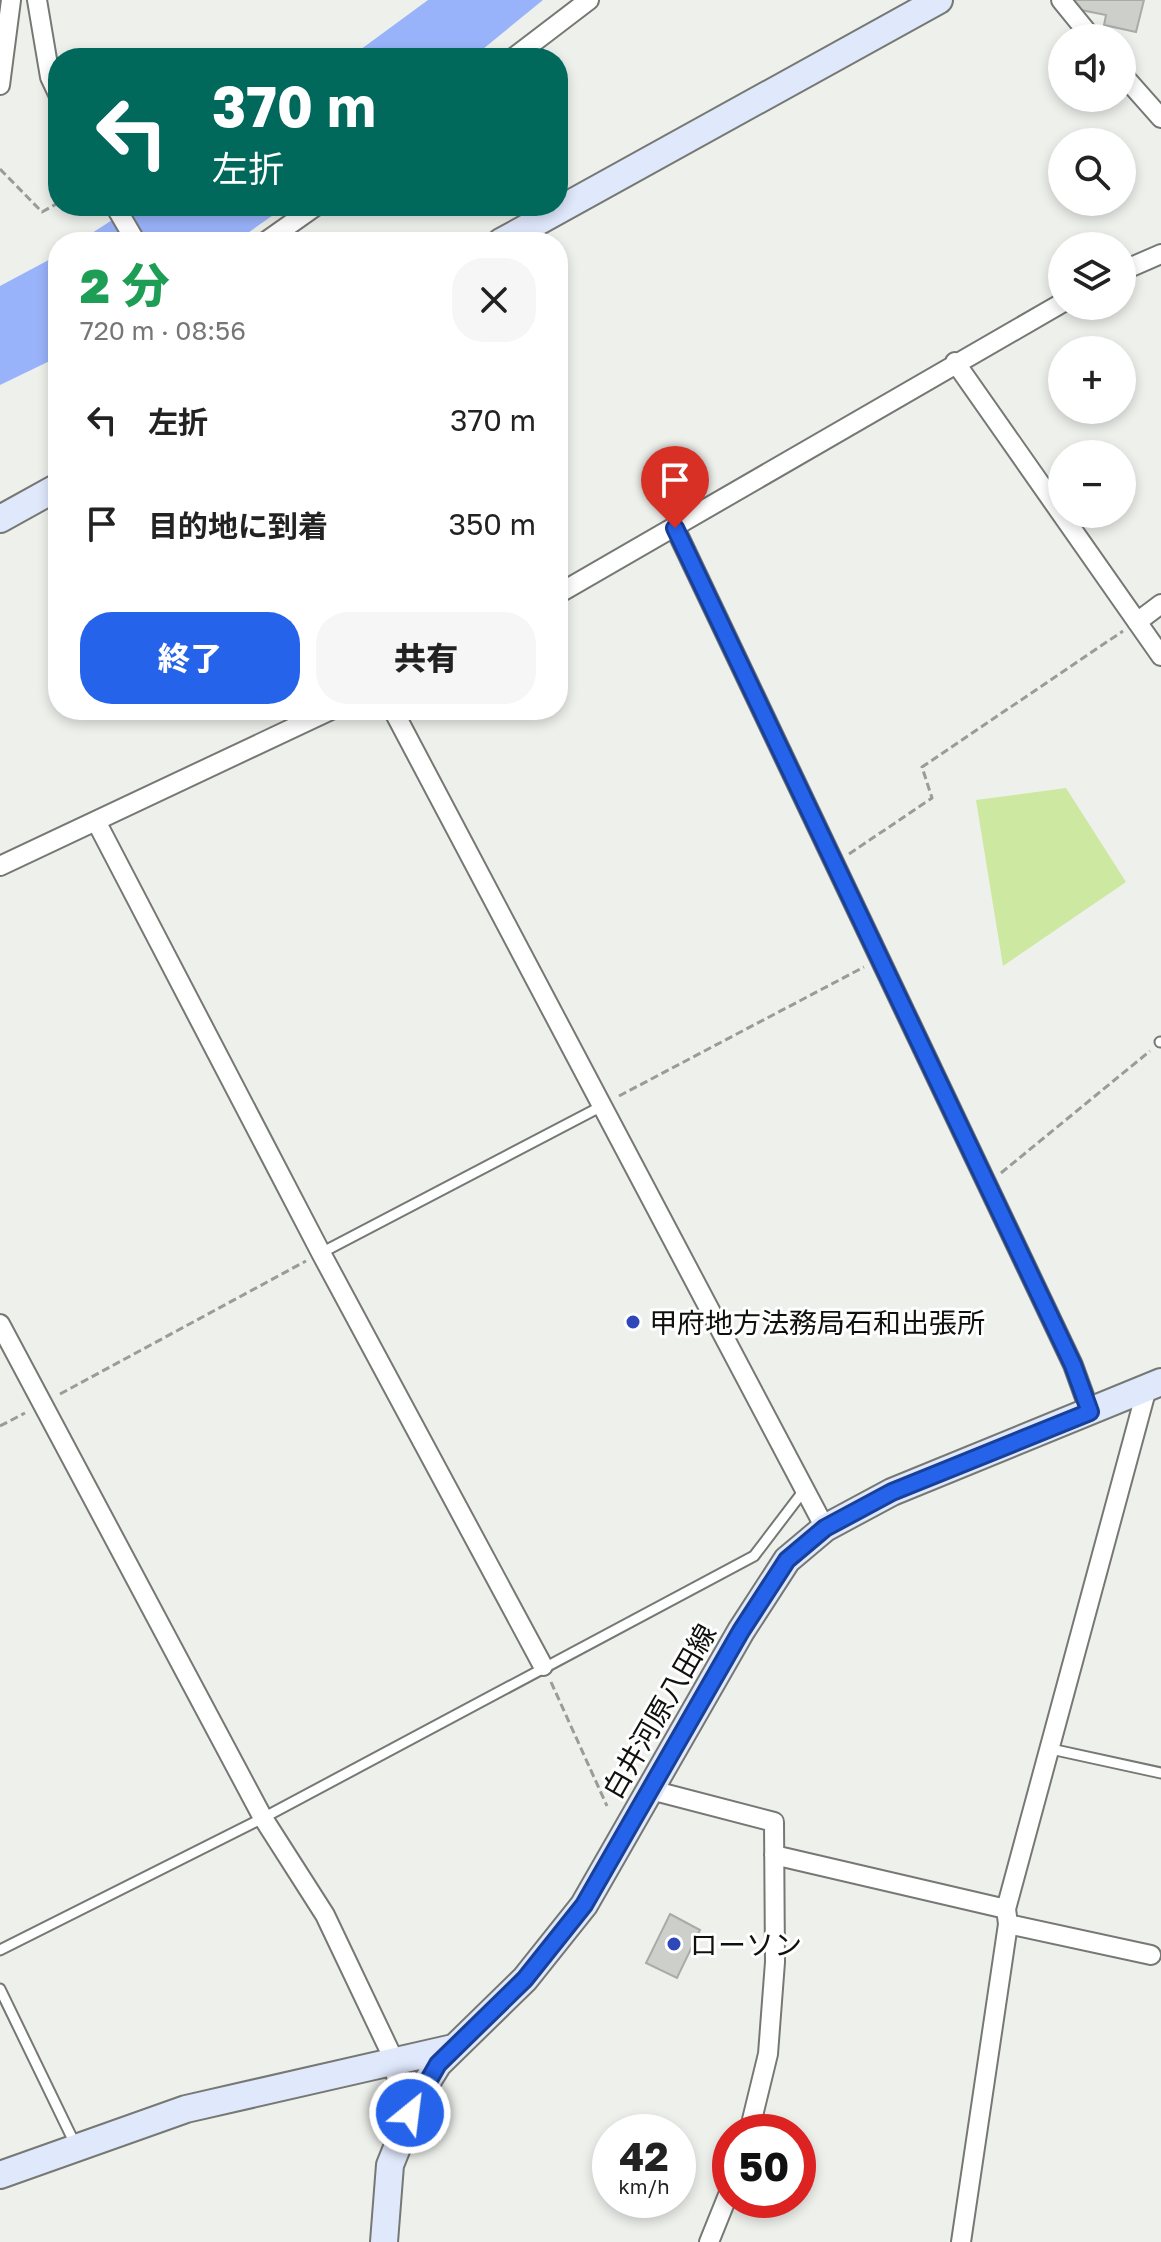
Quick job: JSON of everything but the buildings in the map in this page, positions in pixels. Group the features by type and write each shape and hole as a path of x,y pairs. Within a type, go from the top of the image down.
{"main road":[{"path":"568,205 939,0"},
{"path":"519,232 548,216"},
{"path":"0,519 48,493"},
{"name":"白井河原八田線","path":"384,2242 390,2165 417,2098 453,2048 525,1979 563,1934 615,1855 765,1592 787,1560 825,1528 892,1492 1154,1385"},
{"path":"0,2175 186,2109 453,2048"}],"street":[{"path":"0,85 11,0"},
{"path":"37,0 48,65"},
{"path":"526,48 589,0"},
{"path":"1061,0 1081,24"},
{"path":"1136,90 1161,118"},
{"path":"279,232 302,216"},
{"path":"1136,265 1161,254"},
{"path":"568,588 1048,311"},
{"path":"955,362 1161,656"},
{"path":"675,528 1073,1365 1090,1412"},
{"path":"1137,622 1161,604"},
{"path":"0,866 310,720"},
{"path":"398,720 825,1528"},
{"path":"97,823 321,1253 543,1666"},
{"path":"0,1324 263,1818 325,1915 394,2060 403,2128"},
{"path":"961,2242 1007,1916 1154,1385"},
{"path":"651,1790 774,1822 775,1962 768,2054 753,2114"},
{"path":"774,1855 1151,1955"},
{"path":"709,2242 719,2218"}],"lane":[{"path":"321,1253 602,1106"},
{"path":"0,1950 263,1818 754,1556 805,1489"},
{"path":"1051,1749 1161,1773"},
{"path":"0,1989 76,2146"}],"path":[{"path":"0,169 42,212 48,209"},
{"path":"836,863 932,798 922,767 1137,622"},
{"path":"602,1106 878,960"},
{"path":"986,1186 1161,1042"},
{"path":"0,1426 321,1253"},
{"path":"543,1666 607,1806"}],"green space":[{"path":"1066,788 1126,882 1003,966 976,800"}],"water":[{"path":"428,0 543,0 484,48 363,48"},
{"path":"118,216 272,216 249,232 94,232"},
{"path":"48,260 48,362 0,385 0,286"}],"place":[{"name":"甲府地方法務局石和出張所","path":"633,1322"},
{"name":"ローソン","path":"674,1944"}],"route":[{"path":"410,2113 438,2064 525,1979 584,1905 741,1631 787,1560 839,1518 892,1492 1090,1412 1073,1365 675,528"}]}
